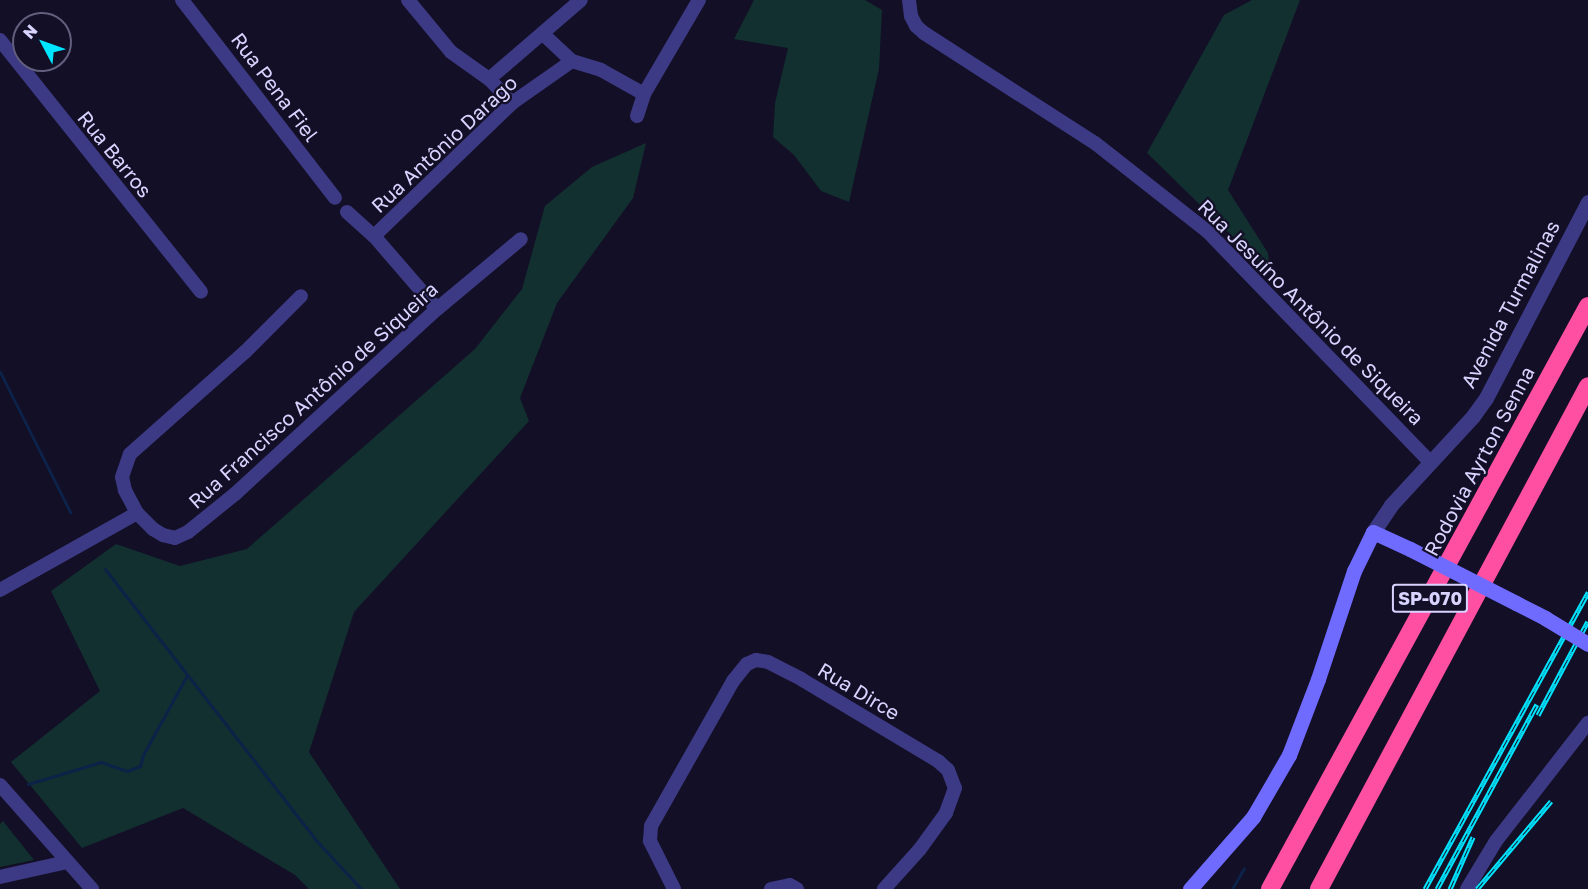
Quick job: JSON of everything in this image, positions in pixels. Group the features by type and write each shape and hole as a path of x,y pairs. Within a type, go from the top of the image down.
{"highway":[{"name":"Rodovia Ayrton Senna","path":"1270,889 1588,306"},
{"name":"SP-070","path":"1319,889 1588,386"}],"main road":[{"path":"1190,889 1253,817 1289,755 1318,680 1354,571 1373,532 1545,618 1588,644"}],"street":[{"name":"Rua Pena Fiel","path":"182,0 335,198"},
{"path":"408,0 451,52 489,79 512,103"},
{"path":"489,79 581,0"},
{"path":"637,116 644,94 699,0"},
{"name":"Rua Jesuíno Antônio de Siqueira","path":"909,0 911,16 916,26 924,33 1074,128 1208,232 1430,462"},
{"path":"543,34 572,61 601,70 644,94"},
{"name":"Rua Barros","path":"0,40 201,292"},
{"name":"Rua Antônio Darago","path":"374,237 512,103 572,61"},
{"name":"Avenida Turmalinas","path":"1373,532 1391,505 1473,416 1486,398 1588,202"},
{"path":"347,212 374,237 437,309"},
{"name":"Rua Francisco Antônio de Siqueira","path":"137,513 153,529 163,535 175,538 188,532 212,514 437,309 520,238"},
{"path":"0,590 137,513 125,490 122,477 130,454 245,352 301,296"},
{"name":"Rua Dirce","path":"674,889 650,841 649,833 733,681 747,664 756,660 768,662 938,761 948,770 955,788 953,800 936,828 884,889"},
{"path":"1467,889 1496,840 1588,723"},
{"path":"0,785 4,798 92,889"},
{"path":"0,877 67,862"},
{"path":"771,889 790,885 797,889"}],"green space":[{"path":"754,0 865,0 882,10 879,69 849,202 821,191 794,155 773,137 775,103 788,48 734,39"},
{"path":"1252,0 1300,0 1228,190 1268,253 1270,273 1147,153 1224,15"},
{"path":"646,143 633,198 557,303 520,398 529,421 354,612 309,752 400,889 309,889 295,875 183,808 82,848 11,762 100,691 51,591 116,544 180,566 247,549 475,349 522,289 545,206 592,167"},
{"path":"3,821 34,860 0,867 0,824"}],"waterway":[{"path":"0,372 70,512"},
{"path":"105,569 315,839 361,889"},
{"path":"28,784 101,762 127,771 140,766 143,755 186,677"},
{"path":"1232,889 1244,868"}],"railway":[{"path":"1425,889 1588,592"},
{"path":"1538,715 1588,621"},
{"path":"1437,889 1537,704"},
{"path":"1477,889 1551,801"},
{"path":"1450,889 1473,837"}]}
